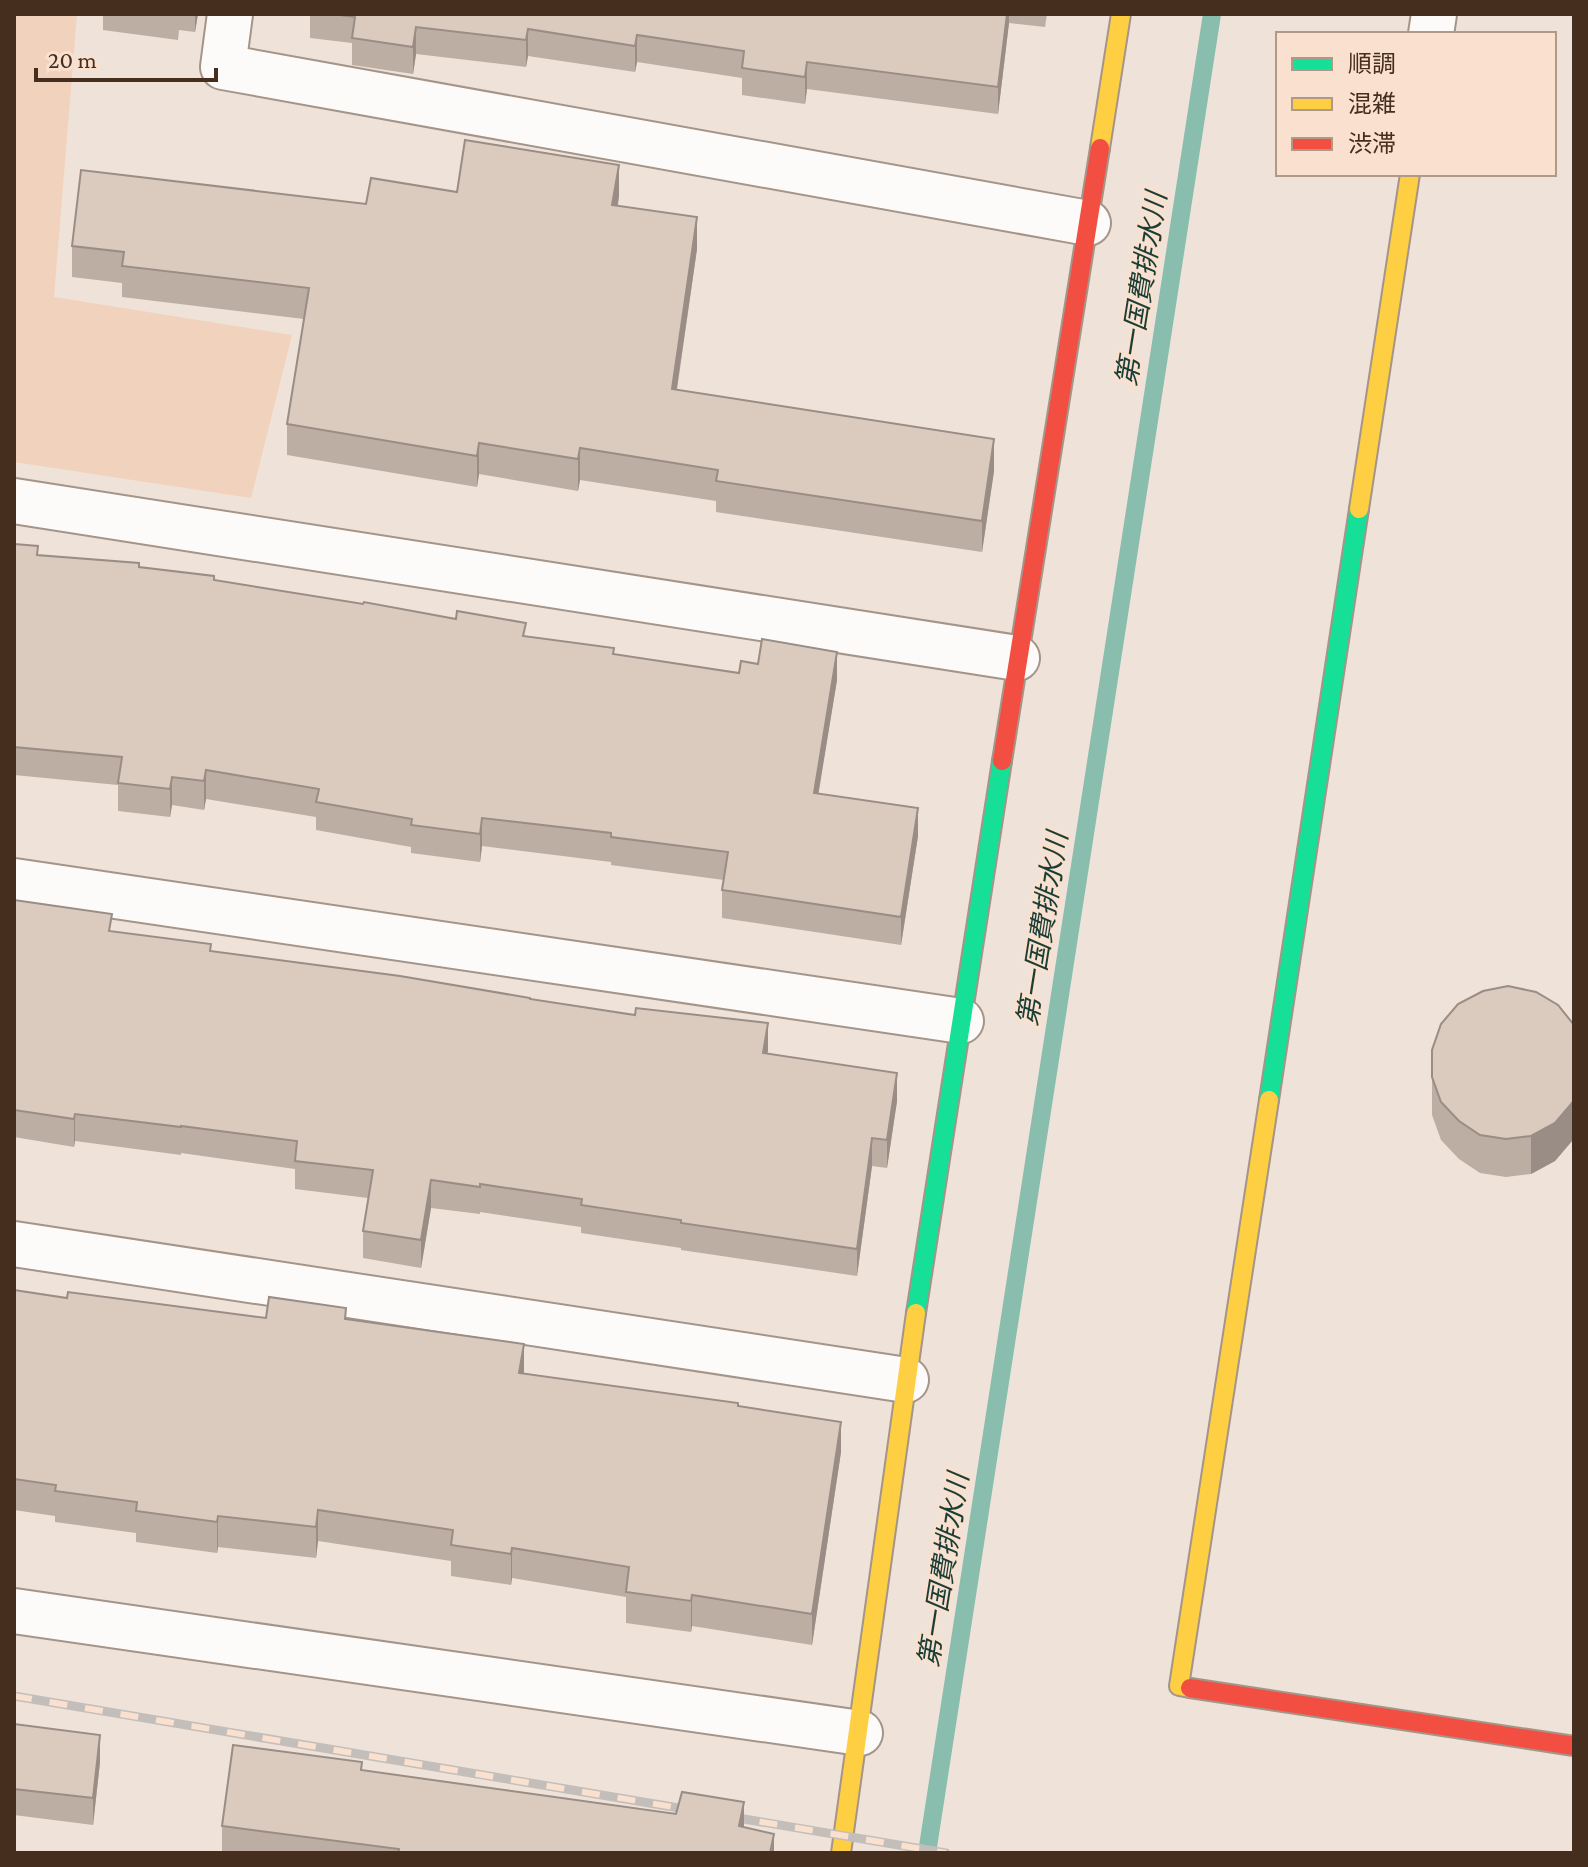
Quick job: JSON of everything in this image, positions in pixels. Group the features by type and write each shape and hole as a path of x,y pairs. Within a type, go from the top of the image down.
{"street":[{"path":"230,14 223,67 1088,223"},
{"path":"841,1853 860,1733 906,1380 1017,658 1121,14"},
{"path":"1410,176 1179,1686 1574,1746"},
{"path":"14,501 1017,658"},
{"path":"14,881 961,1021"},
{"path":"14,1244 906,1380"},
{"path":"14,1611 860,1733"}],"shaded area":[{"path":"14,14 77,14 54,297 292,335 251,498 14,462"}],"building":[{"path":"332,14 1007,14 998,87 807,62 805,77 742,68 744,51 637,35 635,46 528,29 526,40 416,27 413,47 352,38 355,17"},
{"path":"465,140 619,165 612,205 697,217 672,389 994,439 982,521 716,481 718,470 580,448 578,459 479,443 477,456 287,424 309,288 122,266 124,252 72,246 81,170 366,204 371,178 457,192"},
{"path":"14,544 38,546 37,555 139,563 139,567 214,576 214,580 456,619 457,611 526,623 523,636 614,648 613,654 739,673 741,661 758,664 762,639 837,652 814,793 918,808 901,917 722,890 728,852 611,837 611,833 482,818 480,834 411,825 412,819 316,802 319,789 206,770 204,781 172,777 170,789 118,783 122,757 14,747"},
{"path":"14,900 112,914 109,931 211,944 210,951 400,976 635,1015 636,1008 768,1023 763,1053 897,1073 887,1140 872,1138 857,1249 581,1205 582,1199 431,1180 421,1240 363,1231 373,1170 295,1161 297,1141 75,1114 74,1119 14,1110"},
{"path":"1508,986 1536,992 1558,1005 1574,1025 1574,1099 1555,1123 1531,1136 1506,1139 1480,1135 1459,1121 1441,1102 1432,1077 1432,1050 1441,1024 1458,1004 1483,991"},
{"path":"14,1290 67,1298 68,1292 266,1318 269,1297 346,1308 345,1319 524,1344 519,1373 738,1403 738,1406 841,1422 812,1614 692,1595 691,1601 626,1592 629,1567 512,1548 511,1554 451,1545 453,1530 318,1510 316,1527 218,1516 217,1522 136,1511 137,1502 55,1491 56,1485 14,1479"},
{"path":"14,1724 100,1735 93,1798 14,1789"},
{"path":"233,1745 362,1762 361,1770 676,1814 682,1792 744,1802 739,1826 774,1834 770,1853 398,1853 399,1849 222,1826"}],"waterway":[{"name":"第一国費排水川","path":"927,1853 1212,14"}],"railway":[{"path":"14,1696 946,1853"}],"traffic: fast":[{"path":"1269,1100 1359,509"},
{"path":"916,1313 1002,761"}],"traffic: slow":[{"path":"1100,148 1121,14"},
{"path":"1359,509 1410,176"},
{"path":"1190,1688 1179,1686 1269,1100"},
{"path":"841,1853 916,1313"}],"traffic: jam":[{"path":"1002,761 1100,148"},
{"path":"1190,1688 1574,1746"}]}
